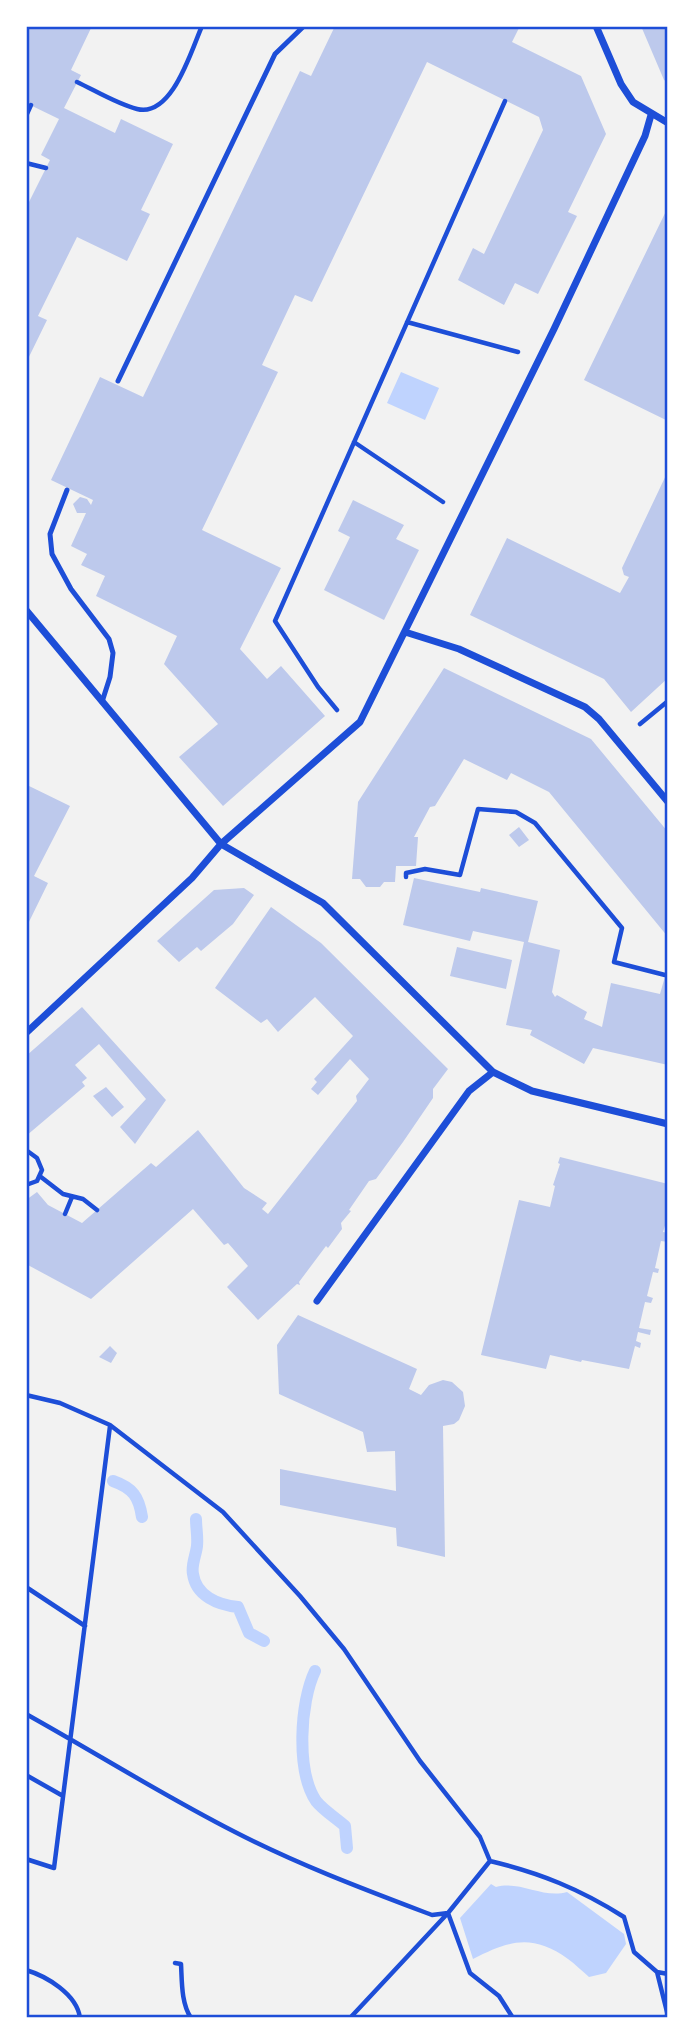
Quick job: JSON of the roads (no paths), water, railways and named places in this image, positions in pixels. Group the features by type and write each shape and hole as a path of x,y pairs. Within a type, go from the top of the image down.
{"street":[{"path":"596,26 621,84 633,102 668,123"},
{"path":"26,1033 192,878 220,844 360,722 539,358 645,136 651,115"},
{"path":"26,610 220,844 323,903 494,1072 513,1084 547,1096 668,1124"},
{"path":"405,632 459,649 585,707 599,719 668,802"},
{"path":"317,1301 469,1091 494,1072"}],"lane":[{"path":"118,381 275,54 304,26"},
{"path":"67,490 50,534 52,554 71,589 110,639 112,665 102,702"}],"water":[{"path":"401,372 439,388 425,420 387,403"},
{"path":"491,1884 496,1887 514,1886 558,1894 567,1892 624,1934 626,1944 606,1973 589,1977 555,1951 531,1943 509,1944 473,1959 460,1918"}],"waterway":[{"path":"113,1481 134,1494 142,1517"},
{"path":"196,1519 197,1543 193,1571 198,1588 209,1598 238,1607 249,1633 264,1641"},
{"path":"315,1671 303,1718 305,1772 316,1801 345,1826 347,1848"}]}
